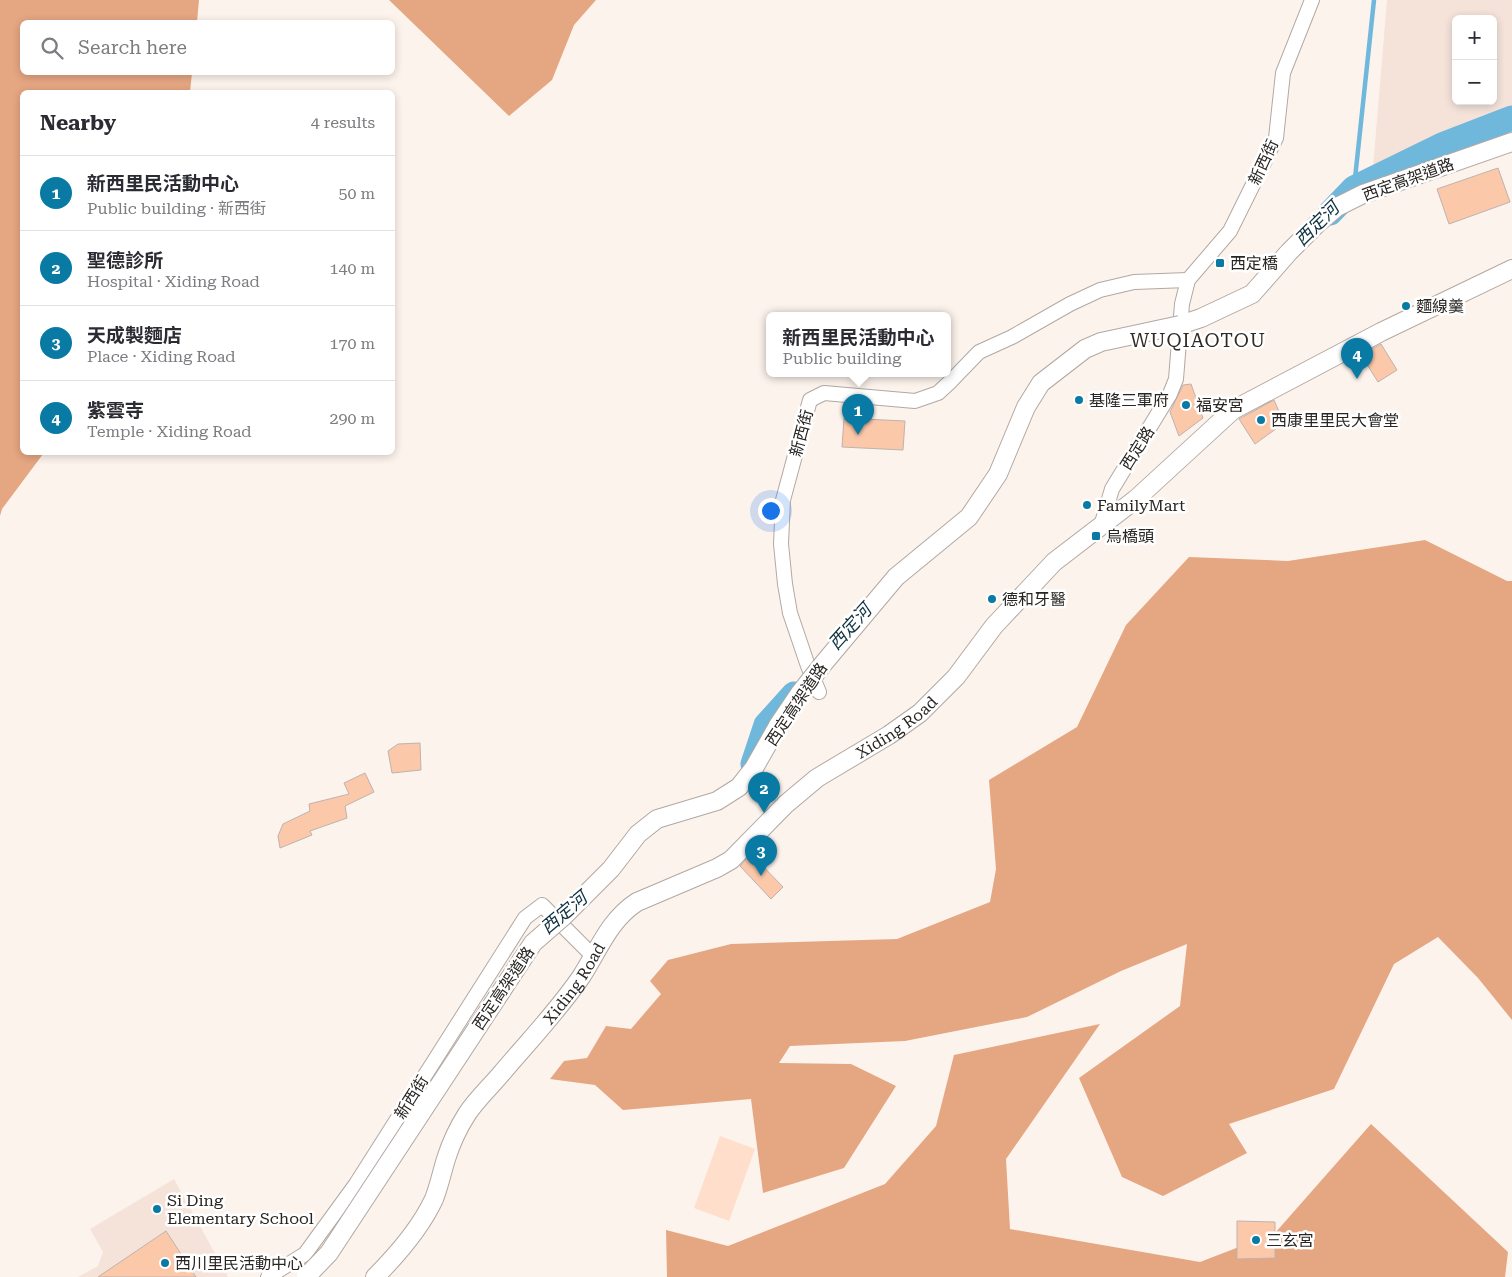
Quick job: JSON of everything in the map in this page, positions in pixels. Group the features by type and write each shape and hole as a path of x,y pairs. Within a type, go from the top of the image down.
{"street":[{"name":"新西街","path":"1180,327 1182,304 1188,280 1230,231 1276,138 1283,72 1312,0"},
{"name":"西定高架道路","path":"306,1277 329,1254 533,943 564,916 611,869 638,834 657,819 717,802 739,787 754,768 779,724 800,693 896,577 969,517 998,474 1026,408 1041,383 1079,352 1090,346 1101,342 1180,327 1252,294 1300,241 1337,207 1363,194 1512,142"},
{"name":"Xiding Road","path":"375,1277 392,1260 425,1216 434,1196 453,1140 468,1112 554,1013 581,977 620,915 637,902 732,860 786,804 817,778 889,735 920,713 956,677 994,626 1054,562 1136,499 1233,410 1380,332 1512,269"},
{"name":"新西街","path":"819,692 790,612 781,544 783,500 810,400 824,393 915,400 938,392 979,352 1012,337 1070,304 1100,290 1134,282 1188,280"},
{"name":"西定路","path":"1101,526 1112,489 1170,394 1176,379 1180,327"},
{"name":"新西街","path":"268,1277 305,1254 356,1184 525,918 542,905 593,956"},
{"path":"292,1262 306,1277"}],"shaded area":[{"path":"0,0 199,0 197,20 20,20 20,75 192,75 190,90 20,90 20,455 42,455 2,509 0,516"},
{"path":"389,0 596,0 574,25 552,80 509,116"},
{"path":"1387,0 1512,0 1512,123 1373,167"},
{"path":"1425,540 1507,581 1512,581 1512,1020 1478,978 1438,937 1394,964 1334,1089 1229,1124 1247,1153 1163,1196 1122,1177 1079,1078 1180,1006 1187,944 1121,971 1027,1017 905,1041 790,1046 779,1063 851,1064 896,1086 844,1168 763,1193 751,1099 623,1110 595,1085 550,1079 564,1061 587,1058 606,1026 631,1029 661,994 650,981 668,960 731,944 897,939 990,902 996,869 989,780 1077,727 1126,625 1189,557 1288,561"},
{"path":"1100,1024 1006,1159 1010,1229 1200,1262 1275,1233 1371,1124 1508,1252 1505,1277 667,1277 666,1230 728,1246 885,1184 936,1126 954,1055"},
{"path":"720,1136 755,1149 729,1221 694,1208"},
{"name":"Si Ding Elementary School","path":"174,1179 228,1277 78,1277 98,1266 103,1252 90,1229"}],"building":[{"path":"1498,168 1510,202 1449,224 1437,189"},
{"path":"1381,344 1397,370 1378,382 1361,355"},
{"name":"福安宮","path":"1191,384 1203,418 1179,436 1170,412 1183,385"},
{"name":"西康里里民大會堂","path":"1274,400 1284,423 1255,444 1239,419"},
{"path":"844,418 905,421 903,450 842,447"},
{"path":"420,743 421,770 392,773 388,751 398,744"},
{"path":"365,773 374,792 345,806 347,818 310,831 312,835 280,848 278,836 283,824 310,811 309,804 349,794 344,783"},
{"path":"751,854 783,887 771,899 740,866"},
{"name":"三玄宮","path":"1237,1221 1275,1222 1275,1258 1237,1259"},
{"path":"166,1231 196,1277 98,1277"}],"waterway":[{"path":"1354,188 1374,0"},
{"name":"西定河","path":"1330,213 1354,188 1442,145 1512,118"},
{"name":"西定河","path":"753,764 766,725 794,694"}],"place":[{"name":"西定橋","path":"1220,263"},
{"name":"麵線羹","path":"1406,306"},
{"name":"紫雲寺","path":"1357,379"},
{"name":"基隆三軍府","path":"1079,400"},
{"name":"福安宮","path":"1186,405"},
{"name":"西康里里民大會堂","path":"1261,420"},
{"name":"新西里民活動中心","path":"858,435"},
{"name":"FamilyMart","path":"1087,505"},
{"name":"烏橋頭","path":"1096,536"},
{"name":"德和牙醫","path":"992,599"},
{"name":"聖德診所","path":"764,813"},
{"name":"天成製麵店","path":"761,876"},
{"name":"Si Ding Elementary School","path":"157,1209"},
{"name":"三玄宮","path":"1256,1240"},
{"name":"西川里民活動中心","path":"165,1263"}],"district":[{"name":"WUQIAOTOU","path":"1198,340"}]}
